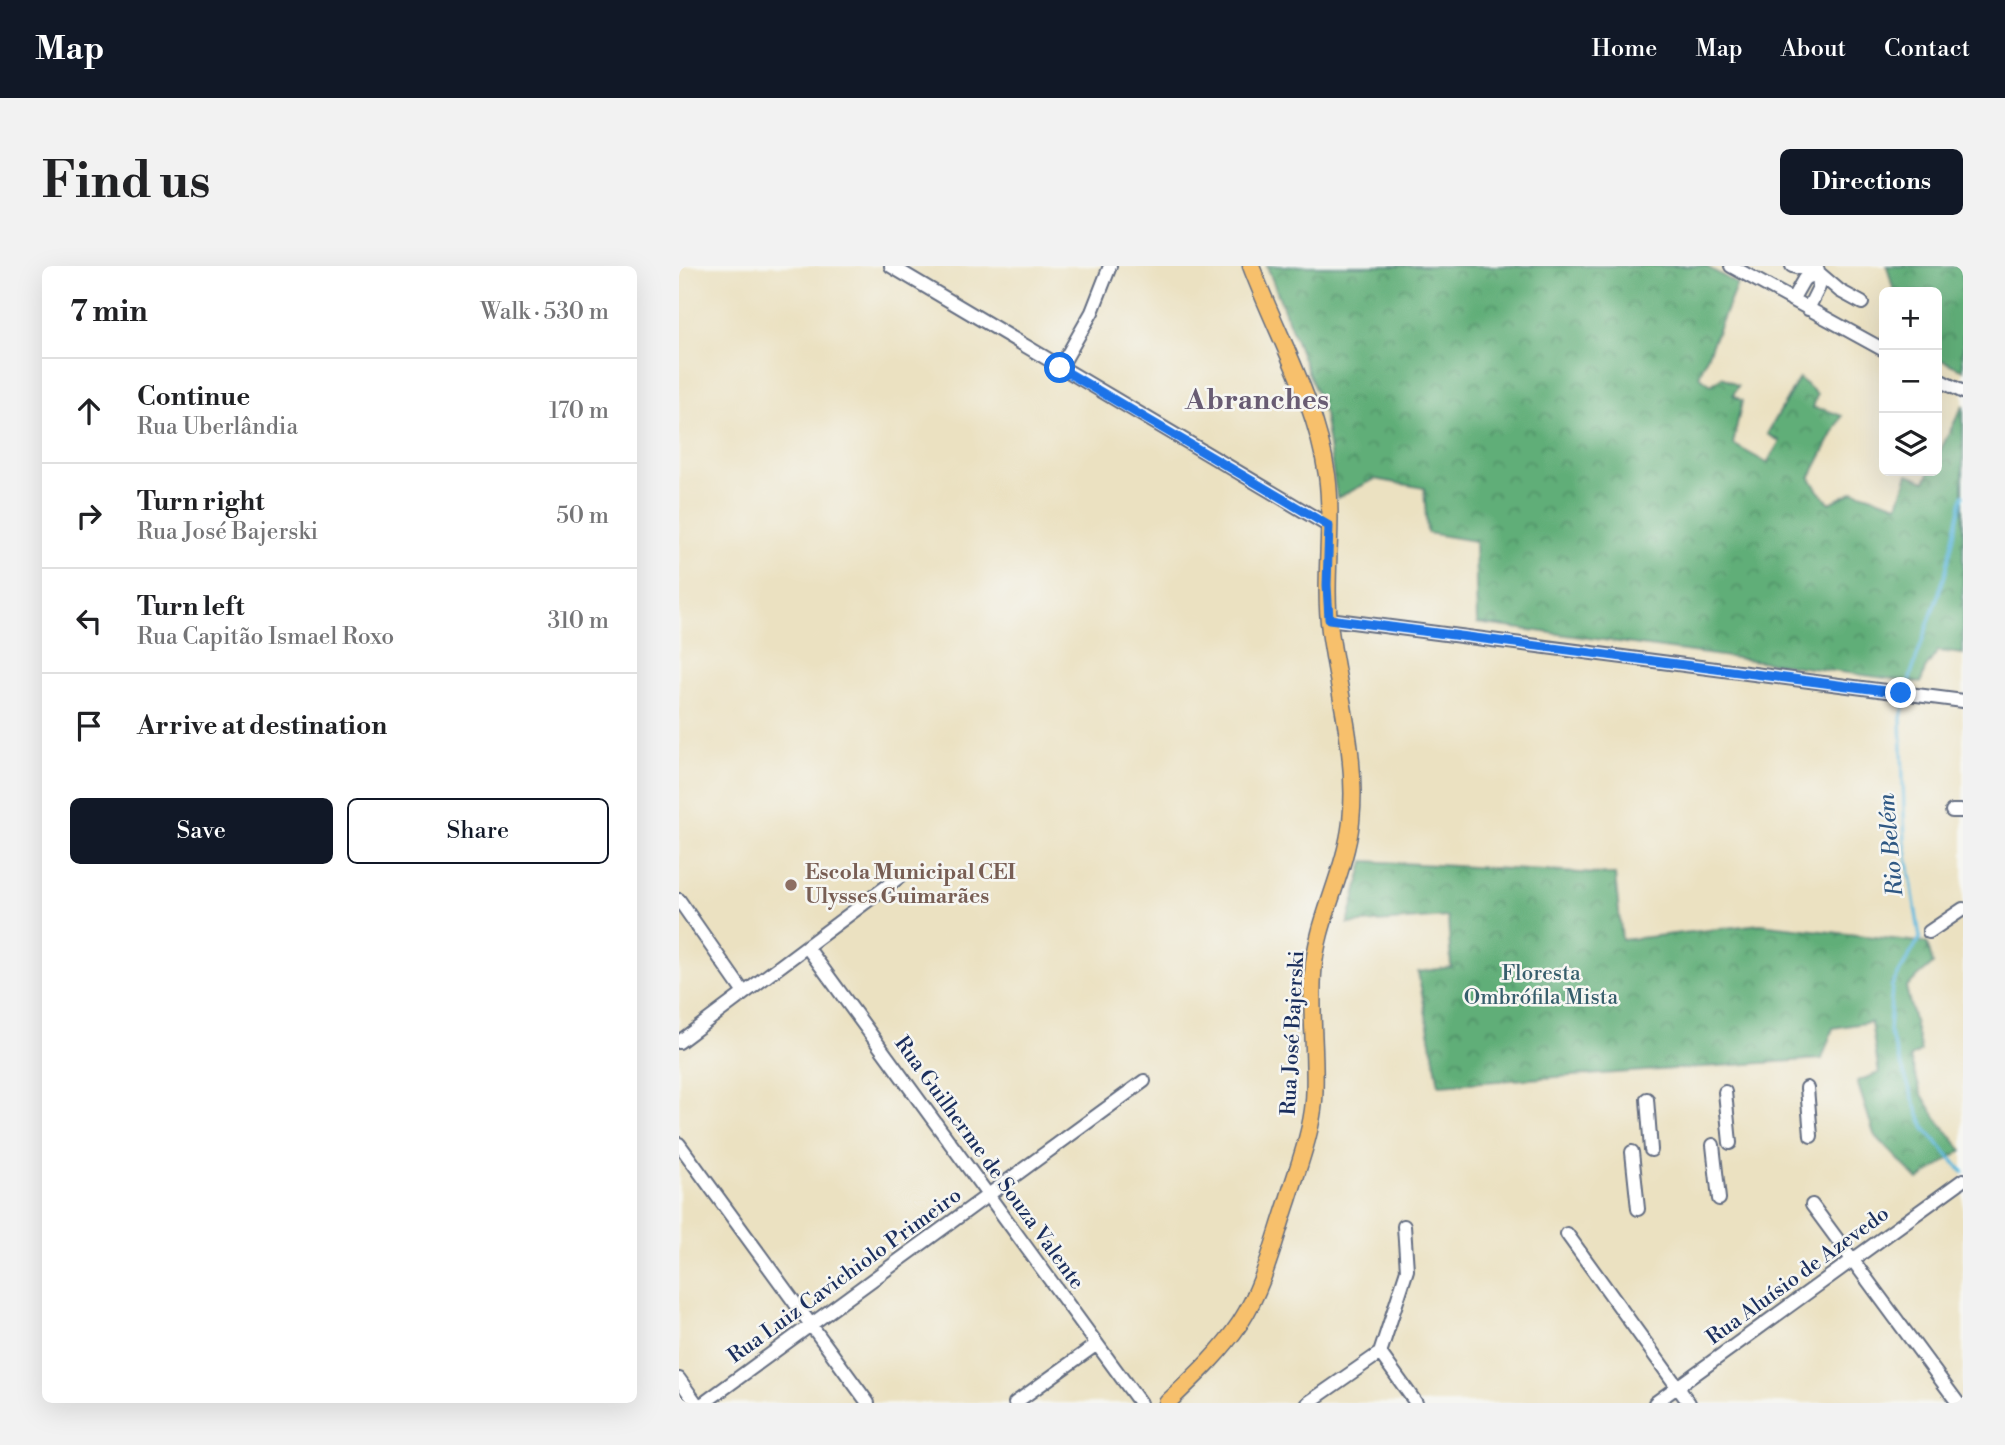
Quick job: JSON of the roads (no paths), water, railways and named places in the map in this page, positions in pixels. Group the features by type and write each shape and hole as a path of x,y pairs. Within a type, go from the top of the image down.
{"main road":[{"name":"Rua José Bajerski","path":"1167,1403 1215,1356 1249,1308 1265,1270 1310,1126 1315,1084 1314,965 1351,824 1351,759 1329,619 1328,486 1318,431 1251,266"}],"street":[{"path":"891,266 1329,526"},
{"path":"1060,368 1092,312 1110,266"},
{"path":"1731,266 1879,347"},
{"path":"1792,266 1818,270 1840,291 1862,303"},
{"path":"1792,300 1804,279 1818,270"},
{"path":"1808,309 1819,287 1818,270"},
{"path":"1942,382 1963,392"},
{"path":"1329,619 1963,701"},
{"path":"679,1042 902,875"},
{"path":"679,900 744,993"},
{"path":"1929,932 1963,909"},
{"name":"Rua Guilherme de Souza Valente","path":"807,947 1140,1403"},
{"name":"Rua Luiz Cavichiolo Primeiro","path":"704,1403 1144,1081"},
{"path":"1807,1088 1811,1136"},
{"path":"1725,1092 1730,1143"},
{"path":"1647,1099 1651,1150"},
{"path":"679,1144 868,1403"},
{"path":"1713,1145 1719,1199"},
{"path":"1632,1152 1637,1209"},
{"name":"Rua Aluísio de Azevedo","path":"1655,1403 1961,1181"},
{"path":"1812,1205 1958,1403"},
{"path":"1308,1403 1380,1353 1407,1270 1404,1226"},
{"path":"1567,1234 1689,1403"},
{"path":"1015,1403 1097,1344"},
{"path":"1380,1353 1416,1403"},
{"path":"679,1379 696,1403"}],"waterway":[{"name":"Rio Belém","path":"1963,495 1945,575 1911,674 1901,718 1905,843 1920,938 1892,985 1889,1031 1926,1130 1963,1172"}],"place":[{"name":"Escola Municipal CEI Ulysses Guimarães","path":"791,885"}],"district":[{"name":"Abranches","path":"1257,400"}],"park label":[{"name":"Floresta Ombrófila Mista","path":"1541,986"}]}
